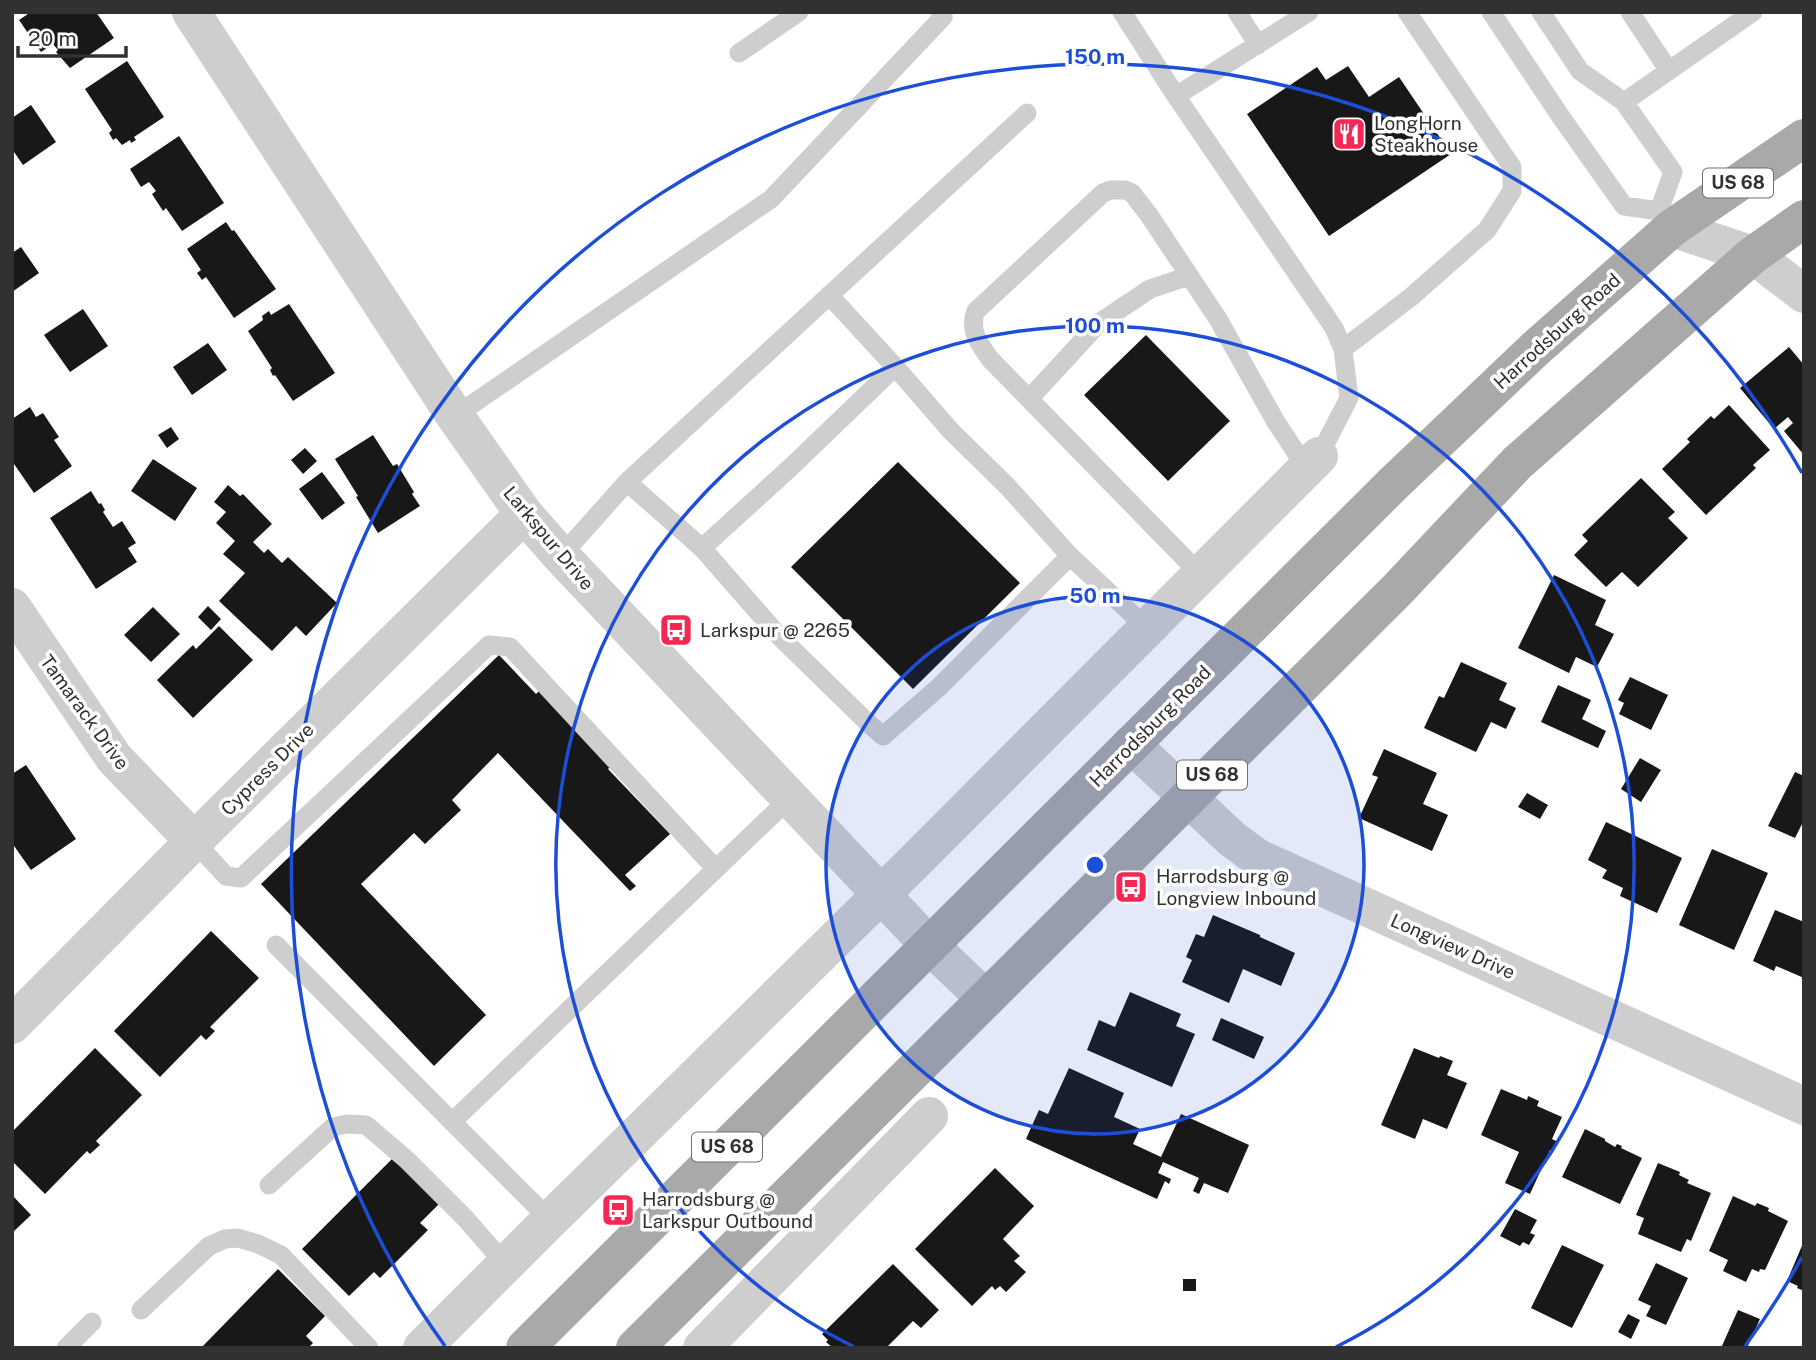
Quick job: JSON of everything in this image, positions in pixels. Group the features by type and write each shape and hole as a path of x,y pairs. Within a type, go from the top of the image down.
{"main road":[{"name":"Harrodsburg Road","path":"525,1348 1394,483 1666,219 1804,138"},
{"name":"US 68","path":"635,1348 1189,799 1397,590 1517,463 1753,255 1804,219"}],"street":[{"name":"Larkspur Drive","path":"191,12 455,416 524,514 880,894 986,999"},
{"path":"1666,219 1753,255 1804,294"},
{"path":"422,1348 1313,463"},
{"name":"Cypress Drive","path":"12,1025 524,514"},
{"name":"Tamarack Drive","path":"12,607 114,758 194,841"},
{"name":"Longview Drive","path":"1131,744 1232,839 1258,858 1804,1106"},
{"path":"702,1348 929,1116"}],"lane":[{"path":"739,53 799,12"},
{"path":"455,416 771,199 943,17 940,12"},
{"path":"1122,12 1334,328 1343,349 1349,398 1313,463 1276,422 1218,319 1149,215 1132,193 1125,190 1103,193 976,311 972,319 978,340 990,359 1201,575"},
{"path":"1237,12 1258,45"},
{"path":"1176,96 1310,12"},
{"path":"1343,349 1411,297 1487,230 1512,191 1512,167 1407,12"},
{"path":"1490,12 1624,206 1666,219 1673,172 1624,102 1580,71 1541,12"},
{"path":"1630,12 1669,71"},
{"path":"1624,102 1753,12"},
{"path":"561,556 627,482 1027,113"},
{"path":"1029,399 1099,323 1150,289 1189,276"},
{"path":"829,295 950,430 1008,487 1070,556 1147,628"},
{"path":"702,548 895,367"},
{"path":"627,482 702,548 779,636 883,736 938,688 1070,556"},
{"path":"194,841 226,876 241,878 489,645 510,647 716,869"},
{"path":"452,1122 790,798"},
{"path":"276,945 550,1220"},
{"path":"269,1185 333,1127 347,1124 366,1125 407,1160 506,1265"},
{"path":"141,1310 209,1247 225,1239 238,1238 281,1255 369,1348"},
{"path":"66,1348 92,1322"}],"building":[{"path":"31,12 96,12 114,38 70,68 56,52 58,50 53,44 41,52 19,20"},
{"path":"127,61 164,117 134,137 136,140 122,145 116,138 113,140 109,133 112,130 85,89"},
{"name":"LongHorn Steakhouse","path":"1348,66 1369,97 1399,77 1451,154 1329,236 1247,114 1317,67 1326,80"},
{"path":"31,105 56,142 23,165 12,149 12,118"},
{"path":"179,136 224,203 182,231 166,208 163,211 152,194 156,191 149,182 141,187 130,169"},
{"path":"226,222 276,289 234,318 206,277 202,280 197,273 201,270 187,249"},
{"path":"21,247 39,273 12,292 12,253"},
{"path":"289,304 335,373 293,401 275,375 273,376 270,370 272,368 248,331 263,320 262,316 269,311 271,315"},
{"path":"83,309 108,346 70,372 44,335"},
{"path":"1146,335 1230,421 1168,481 1084,395"},
{"path":"208,343 227,370 192,395 173,367"},
{"path":"1789,347 1804,365 1804,455 1784,431 1793,423 1788,417 1774,429 1740,388"},
{"path":"1729,405 1770,450 1753,465 1756,468 1706,515 1662,469 1690,442 1687,439 1711,416 1714,419"},
{"path":"30,407 36,417 43,413 59,437 54,440 72,466 34,493 12,461 12,419"},
{"path":"171,427 179,439 167,448 158,435"},
{"path":"373,435 393,466 397,464 420,506 378,533 335,459"},
{"path":"305,448 317,461 303,474 291,460"},
{"path":"153,459 197,488 175,521 131,491"},
{"path":"898,462 1020,583 913,689 791,567"},
{"path":"322,472 345,503 322,520 299,489"},
{"path":"1641,478 1675,512 1668,518 1688,538 1638,587 1622,572 1606,587 1574,555 1588,541 1582,535"},
{"path":"228,485 240,496 243,494 272,524 253,542 264,553 268,549 282,563 288,557 337,603 306,636 296,626 272,651 219,601 245,573 223,554 235,541 216,523 226,512 214,502"},
{"path":"91,491 99,504 101,503 105,510 103,512 113,527 122,521 136,543 128,548 137,562 96,589 50,518"},
{"path":"1554,575 1606,600 1595,625 1614,634 1597,667 1576,657 1569,673 1518,648"},
{"path":"208,606 221,619 211,630 198,617"},
{"path":"153,607 180,634 151,662 124,635"},
{"path":"219,626 253,660 193,718 157,680 193,645 196,649"},
{"path":"499,655 536,694 541,689 613,764 608,769 670,834 625,875 636,886 630,891 498,753 452,800 461,810 425,844 414,833 361,884 486,1015 434,1066 261,884"},
{"path":"1461,662 1507,683 1499,700 1516,708 1506,729 1491,722 1476,752 1424,728 1439,696 1444,698"},
{"path":"1630,677 1668,695 1651,730 1619,714 1624,703 1618,700"},
{"path":"1558,685 1591,700 1582,719 1606,731 1598,748 1541,722"},
{"path":"1384,749 1437,773 1423,804 1448,815 1432,851 1359,818 1378,777 1372,775"},
{"path":"1640,758 1661,770 1641,802 1621,789"},
{"path":"26,765 76,839 31,870 12,843 12,774"},
{"path":"1795,772 1804,776 1804,820 1795,838 1768,826"},
{"path":"1527,793 1548,805 1540,819 1518,807"},
{"path":"1606,822 1682,858 1657,913 1620,896 1623,888 1602,878 1607,870 1588,860"},
{"path":"1712,849 1768,873 1734,950 1679,925"},
{"path":"1775,910 1804,922 1804,978 1776,966 1774,971 1753,961"},
{"path":"1213,915 1295,953 1281,986 1243,969 1229,1003 1182,982 1192,960 1186,957 1196,934 1204,937"},
{"path":"211,931 259,978 210,1027 215,1031 206,1040 201,1035 160,1077 114,1031"},
{"path":"1130,992 1181,1014 1176,1026 1195,1034 1172,1087 1087,1050 1099,1020 1115,1027"},
{"path":"1221,1018 1264,1037 1254,1059 1212,1040"},
{"path":"95,1048 142,1095 96,1141 100,1145 90,1154 87,1151 45,1194 12,1161 12,1132"},
{"path":"1414,1048 1453,1061 1447,1075 1467,1083 1447,1129 1423,1119 1415,1139 1381,1125"},
{"path":"1069,1068 1124,1093 1114,1117 1140,1129 1133,1144 1161,1157 1181,1114 1249,1145 1228,1193 1204,1183 1199,1194 1193,1191 1199,1178 1163,1162 1158,1173 1171,1179 1169,1184 1165,1181 1157,1199 1026,1139 1039,1110 1048,1114"},
{"path":"1501,1089 1527,1100 1528,1096 1539,1101 1537,1106 1562,1117 1552,1139 1558,1142 1553,1152 1550,1150 1530,1194 1505,1183 1519,1152 1481,1135"},
{"path":"1585,1129 1615,1147 1617,1144 1622,1146 1621,1148 1642,1158 1620,1204 1562,1177"},
{"path":"393,1158 439,1204 420,1223 428,1230 380,1278 374,1272 349,1296 302,1249"},
{"path":"1658,1163 1680,1172 1679,1175 1689,1180 1687,1183 1711,1193 1691,1241 1687,1239 1681,1252 1638,1234 1644,1218 1636,1215"},
{"path":"995,1168 1034,1206 1003,1239 1020,1256 1014,1261 1026,1272 1006,1292 1000,1286 995,1290 992,1286 972,1306 915,1249"},
{"path":"12,1195 31,1215 12,1233"},
{"path":"1733,1196 1755,1206 1757,1203 1769,1208 1768,1211 1788,1221 1765,1270 1760,1269 1759,1272 1752,1269 1746,1282 1723,1271 1728,1260 1709,1251"},
{"path":"1515,1209 1537,1220 1530,1233 1535,1235 1529,1245 1523,1242 1520,1246 1500,1236"},
{"path":"1804,1241 1804,1291 1787,1281"},
{"path":"1562,1245 1604,1265 1572,1328 1531,1308"},
{"path":"1656,1263 1688,1278 1666,1325 1646,1316 1651,1306 1638,1300"},
{"path":"893,1264 939,1310 921,1328 913,1321 886,1348 833,1348 822,1334"},
{"path":"278,1269 325,1316 306,1336 313,1343 308,1348 201,1348"},
{"path":"1183,1279 1196,1279 1196,1291 1183,1291"},
{"path":"1738,1310 1760,1319 1747,1348 1721,1348"},
{"path":"1628,1314 1640,1320 1631,1339 1618,1332"}],"place":[{"name":"LongHorn Steakhouse","path":"1349,134"},
{"name":"Larkspur @ 2265","path":"676,630"},
{"name":"Harrodsburg @ Longview Inbound","path":"1131,887"},
{"name":"Harrodsburg @ Larkspur Outbound","path":"618,1210"}]}
